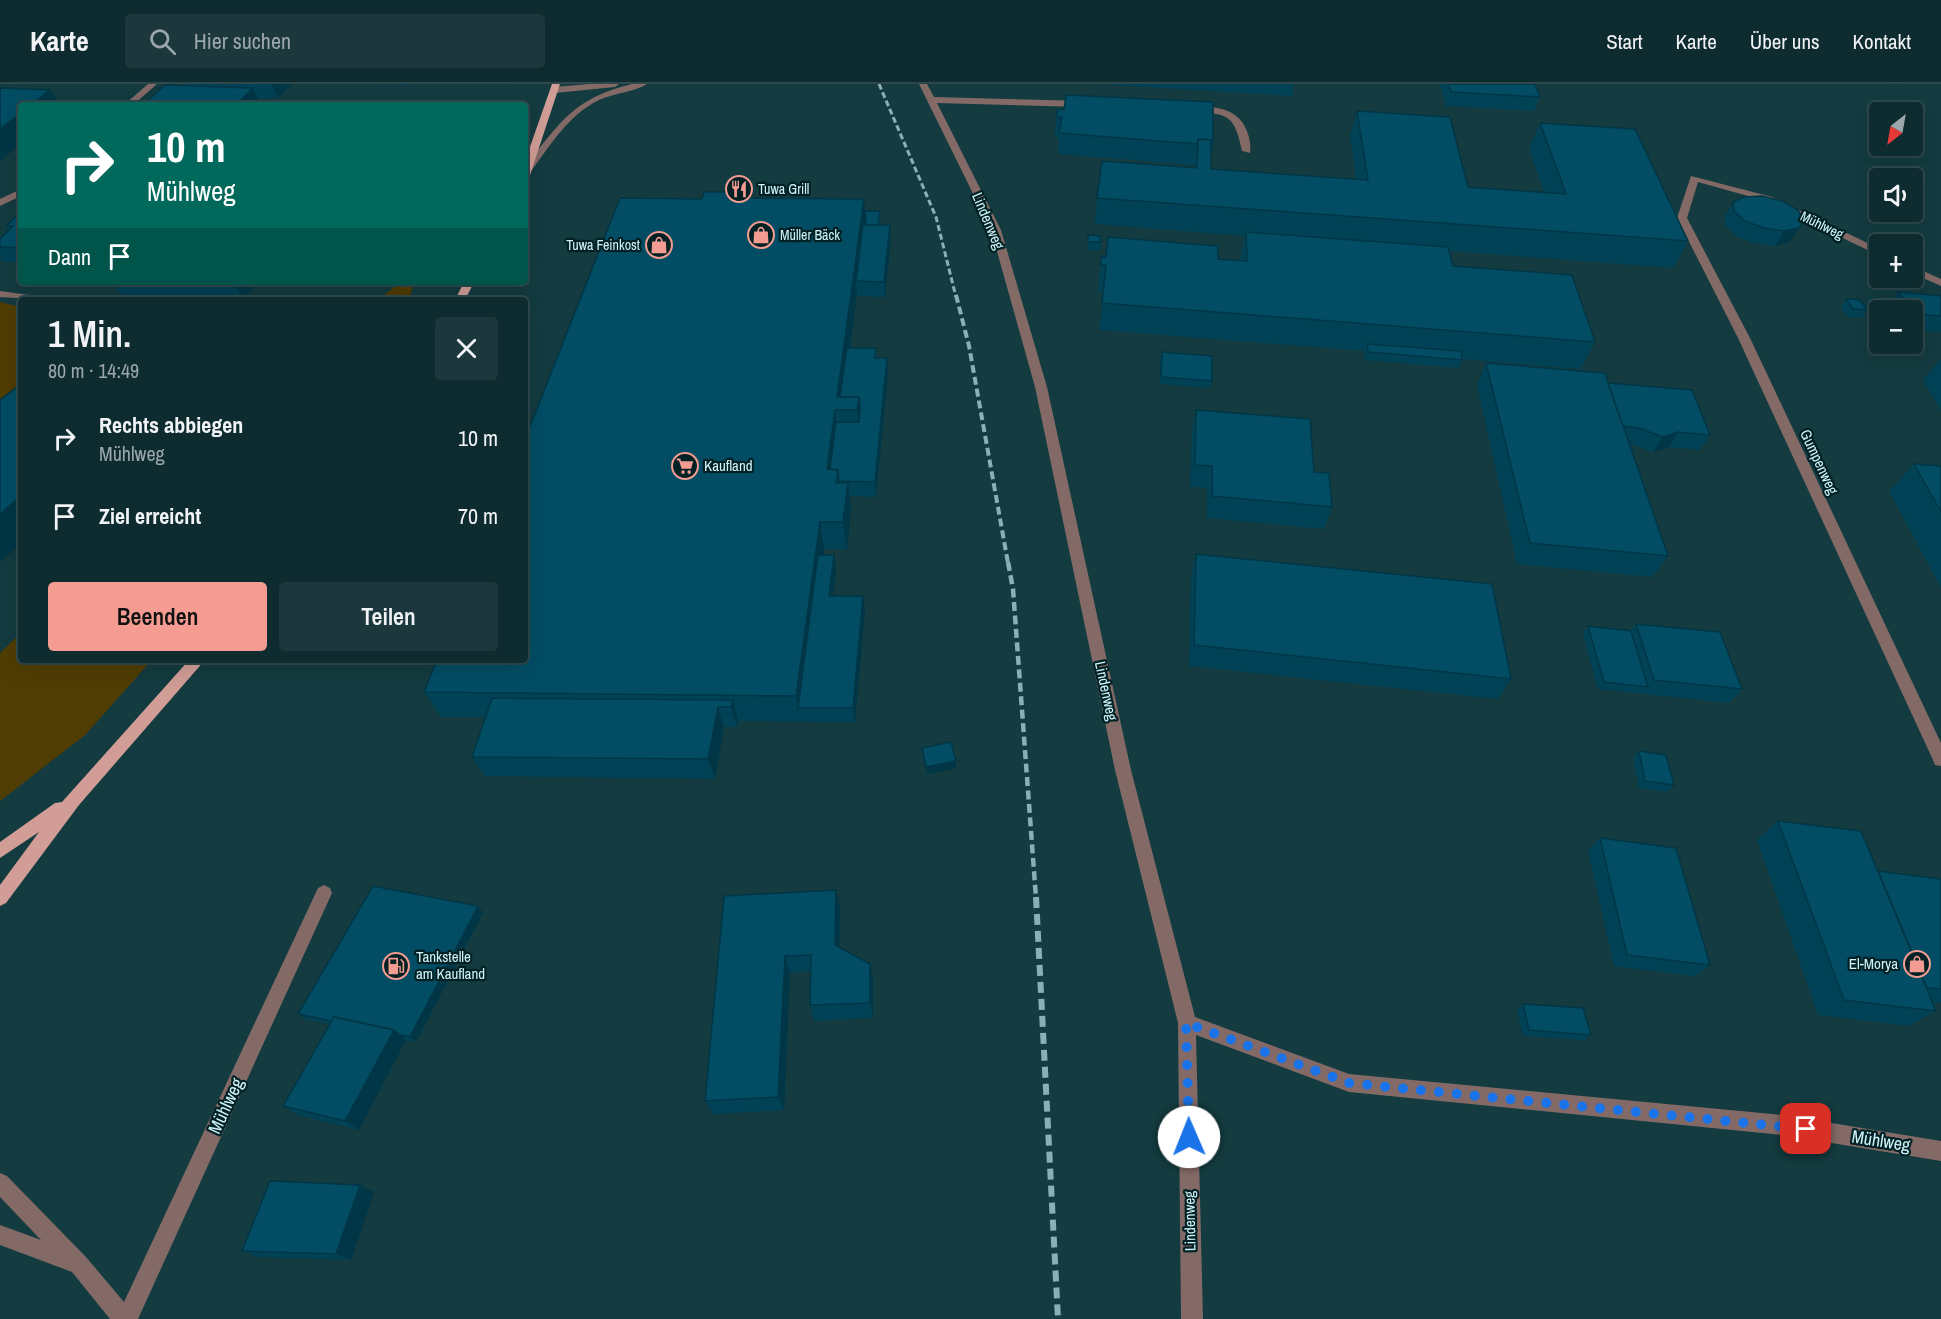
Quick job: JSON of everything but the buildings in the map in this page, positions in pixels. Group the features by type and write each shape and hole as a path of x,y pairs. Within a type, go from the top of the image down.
{"main road":[{"path":"528,168 555,87"},
{"path":"0,898 73,800 195,663"},
{"path":"0,851 73,800"}],"street":[{"path":"132,102 153,84"},
{"path":"555,87 615,84"},
{"path":"528,171 567,121 591,101 614,91 643,84"},
{"name":"Lindenweg","path":"923,84 996,230 1041,387 1123,770 1186,1023 1192,1319"},
{"path":"931,100 1091,104"},
{"path":"1184,107 1217,109 1232,115 1242,125 1247,152"},
{"name":"Mühlweg","path":"1694,178 1769,199 1869,248"},
{"name":"Gumpenweg","path":"1694,178 1682,218 1744,338 1941,760"},
{"path":"0,203 18,194"},
{"path":"1923,274 1941,283"},
{"path":"0,294 22,297"},
{"name":"Mühlweg","path":"125,1319 324,893"},
{"name":"Mühlweg","path":"1186,1023 1349,1083 1783,1125 1941,1151"},
{"path":"0,1183 79,1264 125,1319"},
{"path":"0,1235 79,1264"}],"shaded area":[{"path":"397,285 413,285 410,297 382,297"},
{"path":"0,302 18,306 18,547 0,562"},
{"path":"18,636 18,663 149,663 85,735 0,801 0,653"}],"railway":[{"path":"879,84 936,217 956,297"},
{"path":"956,295 969,346 1008,563"},
{"path":"1008,562 1013,589 1036,898"},
{"path":"1036,897 1058,1319"}],"place":[{"name":"Tuwa Grill","path":"739,189"},
{"name":"Müller Bäck","path":"761,235"},
{"name":"Tuwa Feinkost","path":"659,245"},
{"name":"Kaufland","path":"685,466"},
{"name":"El-Morya","path":"1917,964"},
{"name":"Tankstelle am Kaufland","path":"396,966"}],"route":[{"path":"1189,1137 1186,1023 1349,1083 1806,1129"}]}
